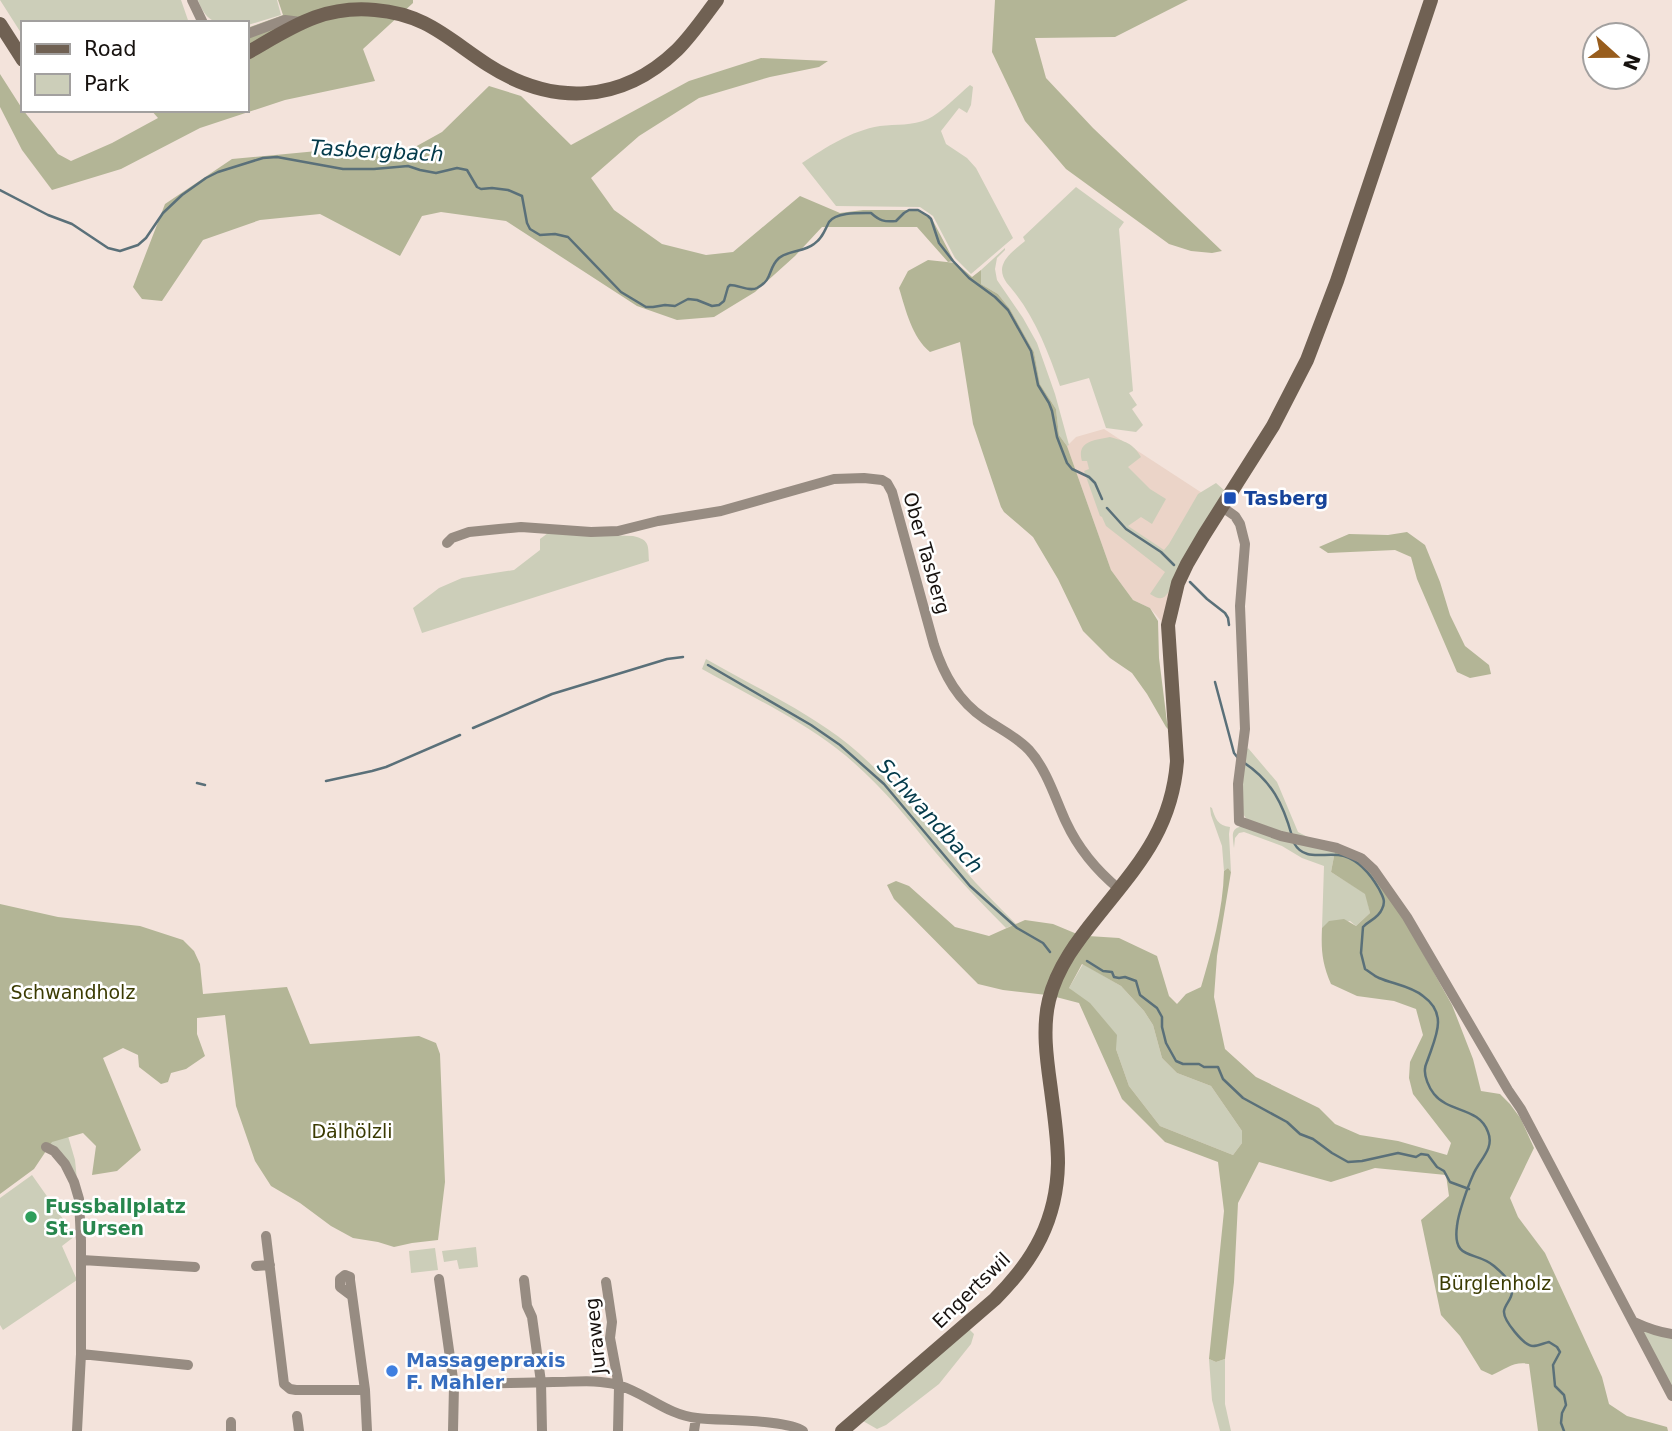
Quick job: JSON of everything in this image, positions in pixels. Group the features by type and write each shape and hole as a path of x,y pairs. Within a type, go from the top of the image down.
{"main road":[{"path":"248,52 301,22 327,13 375,10 400,14 435,28 485,63 519,82 549,92 585,94 620,86 661,63 685,41 717,0"},
{"path":"1119,889 1154,840 1171,798 1177,761 1168,625 1178,583 1286,403 1318,334 1431,0"},
{"path":"0,24 21,57"},
{"name":"Engertswil","path":"842,1431 995,1299 1016,1278 1046,1228 1055,1196 1058,1164 1046,1053 1049,1002 1060,971 1081,936 1119,889"}],"street":[{"path":"192,0 202,21"},
{"path":"248,34 285,20 301,22"},
{"name":"Ober Tasberg","path":"447,543 452,538 469,532 499,528 618,531 658,521 721,511 834,479 882,480 892,492 934,645 951,683 974,711 1028,749 1046,777 1080,849 1100,874 1119,889"},
{"path":"1222,507 1235,516 1240,524 1245,544 1240,606 1245,729 1236,823 1286,838 1337,848 1360,858 1374,870 1407,917 1521,1108 1672,1396"},
{"path":"46,1147 54,1151 69,1170 78,1192 80,1208 81,1354 77,1431"},
{"path":"267,1236 286,1386 296,1390 365,1390"},
{"path":"82,1260 195,1266"},
{"path":"256,1266 270,1265"},
{"path":"439,1279 454,1386 453,1431"},
{"path":"524,1280 527,1306 533,1317 541,1382 542,1431"},
{"name":"Juraweg","path":"606,1282 612,1322 610,1338 619,1385 618,1431"},
{"path":"352,1296 365,1390 367,1431"},
{"path":"1634,1322 1645,1328 1672,1334"},
{"path":"81,1354 188,1365"},
{"path":"454,1386 594,1381 619,1385 664,1409 682,1415 783,1424 803,1431"},
{"path":"298,1416 299,1431"},
{"path":"694,1431 696,1418"}],"shaded area":[{"path":"1104,429 1219,504 1163,623 1150,608 1133,600 1111,570 1067,446 1076,437"}],"green space":[{"path":"0,0 181,0 188,21 21,21 21,33"},
{"path":"198,0 277,0 281,15 248,25 248,21 211,20"},
{"path":"278,0 413,0 413,3 363,49 375,81 285,100 200,128 121,169 52,190 22,150 0,107 0,74 21,107 21,112 25,112 58,154 71,161 158,118 153,112 248,112 248,28 283,15"},
{"path":"995,0 1188,0 1115,37 1035,38 1046,78 1093,128 1222,251 1191,251 1169,244 1066,169 1025,121 992,52"},
{"path":"761,58 828,61 819,67 770,77 699,98 639,136 591,178 614,210 662,244 706,255 733,252 800,196 840,213 863,210 919,210 931,217 954,261 948,262 917,227 822,227 755,292 714,317 677,320 637,306 506,221 441,212 422,216 400,256 320,214 260,220 203,240 162,301 142,299 133,287 165,204 232,159 328,150 406,152 442,132 489,86 521,96 571,145 689,81"},
{"path":"970,85 973,87 967,113 959,108 941,131 946,144 967,158 976,168 1013,238 971,274 955,258 933,216 920,207 836,206 802,163 839,140 859,132 928,119"},
{"path":"1076,187 1124,222 1119,229 1133,391 1129,393 1137,405 1132,409 1143,425 1136,432 1106,428 1089,378 1060,386 1036,326 1002,274 1004,261 1025,241 1023,237"},
{"path":"1005,248 997,258 997,280 1037,343 1055,394 1069,445 1067,446 1059,435 1056,409 1040,384 1034,352 1010,309 998,294 981,284 981,270"},
{"path":"928,260 956,263 972,277 981,270 981,284 998,294 1010,309 1034,352 1040,384 1056,409 1059,435 1067,446 1111,570 1133,600 1150,608 1158,621 1159,658 1167,722 1171,732 1132,673 1110,658 1083,631 1058,579 1033,537 1001,507 973,424 960,342 930,352 914,331 899,288 908,271"},
{"path":"1110,437 1124,441 1135,449 1141,457 1128,467 1150,489 1166,499 1152,524 1141,517 1128,526 1164,550 1198,494 1216,483 1225,491 1163,598 1150,594 1165,572 1106,526 1084,471 1089,469 1087,461 1082,461 1084,445"},
{"path":"1407,532 1425,545 1450,615 1465,646 1489,665 1491,674 1470,678 1457,672 1417,579 1411,557 1395,550 1328,553 1319,547 1349,534 1388,535"},
{"path":"548,533 633,536 643,539 647,544 649,561 422,633 413,608 439,588 462,578 514,570 540,550 540,539"},
{"path":"706,659 797,709 848,744 899,793 975,882 1016,924 1006,928 889,798 836,748 804,726 702,669"},
{"path":"1248,748 1277,782 1298,832 1335,851 1331,872 1366,894 1370,913 1356,926 1350,921 1322,928 1324,866 1244,832 1235,838 1234,848 1233,832 1240,826 1251,823 1241,810 1245,752"},
{"path":"1210,807 1220,823 1230,827 1231,872 1228,868 1224,871 1222,846"},
{"name":"Bürglenholz","path":"1335,851 1359,862 1373,874 1404,919 1452,1005 1473,1059 1481,1091 1500,1094 1510,1104 1521,1119 1534,1148 1510,1198 1518,1217 1545,1253 1602,1377 1609,1404 1627,1416 1667,1427 1668,1431 1538,1431 1529,1364 1514,1365 1492,1375 1481,1370 1460,1336 1441,1315 1421,1220 1449,1196 1446,1175 1375,1168 1331,1182 1259,1162 1238,1203 1234,1282 1225,1359 1216,1362 1209,1359 1224,1211 1218,1162 1165,1142 1122,1099 1079,1003 1056,997 1064,975 1088,936 1119,938 1157,956 1169,996 1177,1004 1186,994 1201,987 1219,915 1224,871 1228,868 1231,872 1217,956 1214,997 1225,1049 1256,1077 1319,1108 1335,1124 1360,1135 1398,1141 1447,1155 1451,1143 1413,1094 1409,1078 1410,1062 1423,1035 1416,1009 1394,1001 1357,996 1331,984 1323,956 1322,928 1329,921 1344,919 1356,926 1370,913 1365,894 1331,872","holes":["1082,964 1121,986 1153,1025 1162,1058 1177,1073 1211,1086 1242,1131 1242,1143 1233,1155 1160,1126 1129,1086 1116,1049 1117,1035 1090,1003 1069,988"]},
{"path":"896,881 909,886 955,927 989,936 1025,920 1053,924 1077,934 1047,995 978,984 894,899 887,885"},
{"path":"0,904 58,917 140,926 183,940 194,951 200,964 203,994 287,987 310,1044 419,1036 436,1043 440,1054 445,1182 438,1240 394,1247 353,1238 271,1186 255,1161 236,1106 225,1015 197,1018 197,1034 205,1056 186,1069 171,1073 168,1082 161,1084 139,1067 138,1055 123,1048 103,1058 141,1150 117,1171 92,1175 96,1146 83,1133 52,1142 34,1169 0,1194"},
{"path":"1083,964 1121,986 1144,1011 1153,1025 1162,1058 1177,1073 1211,1086 1242,1131 1242,1143 1233,1155 1160,1126 1129,1086 1116,1049 1069,988"},
{"path":"68,1136 75,1160 77,1180 47,1143"},
{"name":"Fussballplatz St. Ursen","path":"32,1175 75,1236 62,1246 77,1280 3,1330 0,1325 0,1198"},
{"path":"476,1247 478,1267 459,1269 457,1260 444,1262 442,1251"},
{"path":"435,1248 438,1270 411,1273 409,1251"},
{"path":"1638,1326 1672,1337 1672,1393"},
{"path":"968,1328 974,1334 971,1344 939,1384 886,1425 877,1429 863,1421"},
{"path":"1209,1359 1216,1362 1225,1359 1225,1404 1231,1431 1220,1431 1212,1400"}],"waterway":[{"name":"Tasbergbach","path":"0,190 48,215 72,224 108,248 120,251 138,245 163,213 206,178 263,158 277,157 343,169 408,166 436,173 457,168 467,170 481,189 508,190 522,196 530,229 540,235 568,237 621,292 646,307 675,306 688,299 712,306 719,305 724,301 730,285 751,289 762,285 779,258 814,244 829,222 837,216 871,213 882,220 896,221 909,210 918,210 931,219 939,243 953,261 1008,310 1031,351 1038,385 1052,411 1057,437 1067,463 1095,483 1102,499"},
{"name":"Tasbergbach","path":"1107,508 1126,529 1161,552 1174,565"},
{"path":"1190,582 1225,613 1229,625"},
{"name":"Schwandbach","path":"473,728 552,694 667,659 683,657"},
{"name":"Schwandbach","path":"708,665 840,745 884,784 970,886 1017,928 1043,943 1050,952"},
{"name":"Tasbergbach","path":"1215,682 1234,753 1238,758"},
{"name":"Schwandbach","path":"326,781 386,767 460,735"},
{"name":"Tasbergbach","path":"1243,762 1262,777 1275,794 1292,836"},
{"name":"Schwandbach","path":"197,783 205,785"},
{"name":"Tasbergbach","path":"1294,843 1310,855 1350,858 1369,874 1384,899 1384,904 1378,915 1363,927 1361,953 1365,969 1379,978 1418,993 1431,1003 1435,1010 1438,1018 1437,1034 1425,1068 1429,1085 1440,1100 1478,1118 1490,1138 1488,1149 1473,1175 1461,1207 1456,1237 1458,1245 1467,1254 1494,1266 1508,1281 1512,1292 1504,1311 1510,1326 1520,1337 1533,1346 1549,1342 1560,1352 1553,1365 1555,1386 1564,1395 1566,1405 1561,1423 1564,1431"},
{"name":"Schwandbach","path":"1087,961 1103,971 1112,972 1114,977 1136,981 1140,995 1157,1008 1162,1017 1166,1043 1176,1061 1218,1067 1223,1079 1243,1098 1287,1122 1300,1134 1313,1139 1348,1162 1398,1153 1416,1157 1421,1154 1428,1155 1437,1167 1444,1171 1450,1182 1469,1189"}],"place":[{"name":"Tasberg","path":"1230,498"},
{"name":"Fussballplatz St. Ursen","path":"31,1217"},
{"name":"Massagepraxis F. Mahler","path":"392,1371"}],"park label":[{"name":"Schwandholz","path":"73,992"},
{"name":"Dälhölzli","path":"352,1131"}]}
